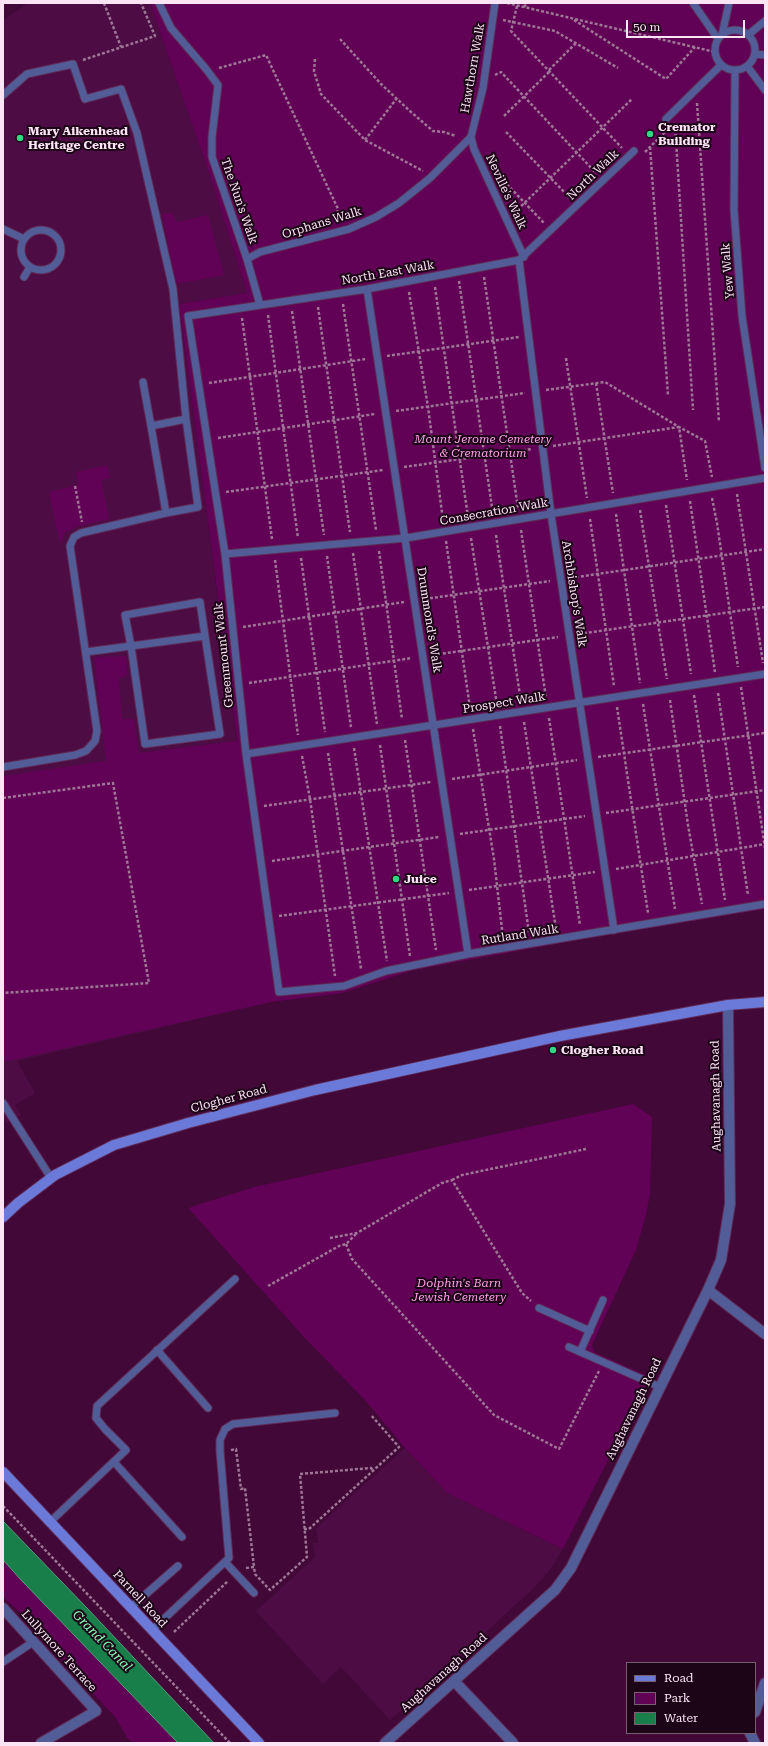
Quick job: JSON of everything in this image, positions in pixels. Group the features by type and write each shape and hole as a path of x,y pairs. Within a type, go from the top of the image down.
{"street":[{"name":"Clogher Road","path":"3,1217 18,1203 51,1178 114,1145 188,1123 308,1092 560,1036 728,1005 765,1002"},
{"name":"Aughavanagh Road","path":"385,1743 455,1682 555,1590 571,1568 708,1290 721,1260 730,1204 728,1005"},
{"path":"708,1290 765,1334"},
{"name":"Parnell Road","path":"3,1472 258,1743"},
{"name":"Lullymore Terrace","path":"3,1608 32,1642 96,1711 41,1743"},
{"path":"455,1682 513,1743"},
{"path":"756,1709 765,1683"},
{"path":"750,1734 755,1743"}],"lane":[{"name":"The Nun's Walk","path":"159,3 171,28 218,85 212,137 212,157 263,304"},
{"name":"Hawthorn Walk","path":"471,137 486,72 495,3"},
{"path":"693,3 720,37"},
{"path":"720,37 730,31 737,30 748,35 755,48 752,61 747,66 730,70 721,65 715,52 729,3"},
{"path":"748,35 765,21"},
{"path":"754,54 765,55"},
{"path":"3,95 27,74 73,64 85,99 121,89 137,133 173,289 186,419 198,507 84,532 74,537 70,546 98,731 95,741 86,751 75,755 3,767"},
{"path":"667,118 721,65"},
{"path":"747,66 765,90"},
{"name":"Yew Walk","path":"735,70 734,210 742,316 763,444 765,468"},
{"name":"Orphans Walk","path":"247,259 260,252 344,230 376,217 399,204 432,176 471,137"},
{"name":"Neville's Walk","path":"471,137 474,149 507,220 522,258"},
{"name":"North Walk","path":"522,258 632,153"},
{"path":"3,229 24,239"},
{"path":"40,230 46,230 53,233 60,243 60,256 55,264 49,268 41,270 30,267 25,262 22,255 21,248 24,239 30,233 40,230"},
{"name":"North East Walk","path":"188,316 367,290 522,258"},
{"name":"Archbishop's Walk","path":"522,258 529,336 551,514 614,930"},
{"path":"24,277 30,267"},
{"name":"Drummond's Walk","path":"367,290 406,538 468,954"},
{"name":"Greenmount Walk","path":"188,316 225,554 246,754 279,992"},
{"path":"143,382 166,513"},
{"path":"150,426 186,419"},
{"name":"Consecration Walk","path":"225,554 406,538 765,478"},
{"path":"200,602 205,636 220,734 145,744 125,615 200,602"},
{"path":"86,652 205,636"},
{"name":"Prospect Walk","path":"246,754 765,674"},
{"name":"Rutland Walk","path":"279,992 344,986 388,971 468,954 765,904"},
{"path":"3,1103 51,1178"},
{"path":"50,1522 126,1450 96,1418 97,1406 235,1279"},
{"path":"580,1352 603,1300"},
{"path":"538,1308 590,1331"},
{"path":"569,1347 660,1387"},
{"path":"157,1350 208,1408"},
{"path":"152,1630 229,1558 220,1451 220,1440 225,1429 233,1424 335,1413"},
{"path":"114,1462 182,1537"},
{"path":"225,1562 254,1593"},
{"path":"130,1608 178,1566"},
{"path":"3,1662 32,1642"}],"path":[{"path":"104,3 121,47"},
{"path":"73,64 154,36 141,3"},
{"path":"507,3 715,52"},
{"path":"524,7 527,3"},
{"path":"517,5 511,31 603,128 632,153"},
{"path":"493,18 555,31 618,68"},
{"path":"572,18 666,79 695,47"},
{"path":"340,39 397,98 433,131 444,132 456,136"},
{"path":"504,116 576,43"},
{"path":"208,71 266,54 338,209 337,214 344,230"},
{"path":"315,59 314,71 321,94 365,140 432,176"},
{"path":"486,72 496,75 501,72 603,180"},
{"path":"690,95 697,102 719,422"},
{"path":"365,140 397,98"},
{"path":"507,220 632,99"},
{"path":"667,118 677,126 679,198 693,410"},
{"name":"North Walk","path":"632,153 641,156 650,147 671,125 667,118"},
{"path":"506,132 577,205"},
{"path":"650,147 668,395"},
{"path":"499,176 551,231"},
{"path":"483,267 547,708 582,935"},
{"path":"457,272 469,344 522,711 558,939"},
{"path":"434,276 530,944"},
{"path":"407,282 428,407 461,651 497,886 504,948"},
{"path":"341,293 438,961"},
{"path":"317,297 411,966"},
{"path":"291,300 352,738 388,971"},
{"path":"263,304 276,373 308,616 362,980"},
{"path":"240,308 290,676 300,746 310,799 334,966 335,987"},
{"path":"199,385 529,336"},
{"path":"566,358 650,924"},
{"path":"207,439 605,382 679,427 706,441 714,487"},
{"path":"596,383 676,919"},
{"path":"216,494 679,427"},
{"path":"679,427 750,907"},
{"path":"735,483 764,666"},
{"path":"75,486 84,532"},
{"path":"665,495 700,742 727,911"},
{"path":"638,499 658,622 684,802 703,915"},
{"path":"233,629 255,624 334,612 765,550"},
{"path":"238,684 765,607"},
{"path":"253,807 765,733"},
{"path":"3,798 113,783 149,983 3,993"},
{"path":"261,863 342,850 765,790"},
{"path":"269,918 605,871 765,844"},
{"path":"268,1286 339,1246 346,1244 357,1233 442,1183 462,1175 586,1149"},
{"path":"452,1180 522,1293 538,1308"},
{"path":"330,1238 357,1233"},
{"path":"346,1244 352,1259 494,1415 559,1449 603,1362"},
{"path":"304,1528 309,1529 399,1447 371,1415"},
{"path":"220,1451 236,1449 241,1489 245,1488 255,1574 270,1590 306,1557 300,1474 371,1468 373,1470"},
{"path":"3,1506 230,1743"},
{"path":"241,1569 254,1568"},
{"path":"174,1632 228,1581"}],"shaded area":[{"path":"28,3 150,3 209,173 247,293 179,304 271,1002 17,1061 35,1093 15,1105 21,1115 7,1123 3,1118 3,20"},
{"path":"405,1448 447,1493 563,1549 552,1567 536,1586 390,1720 341,1667 323,1684 256,1611 315,1557 313,1543 318,1543 316,1528"}],"green space":[{"name":"Mount Jerome Cemetery & Crematorium","path":"150,3 765,3 765,909 577,940 414,970 342,993 271,1002 3,1062 3,776 106,761 94,657 126,656 128,675 119,678 122,719 134,719 139,753 237,741 179,304 247,293 209,173"},
{"path":"172,213 177,222 208,215 224,275 176,284 162,214"},
{"path":"107,465 110,478 101,480 109,519 76,527 65,533 60,544 49,492 78,485 76,472"},
{"name":"Dolphin's Barn Jewish Cemetery","path":"633,1104 652,1117 650,1194 646,1215 636,1250 592,1345 594,1352 650,1377 563,1549 447,1493 405,1448 365,1400 303,1336 189,1209 191,1207 254,1187"},
{"path":"3,1560 178,1743 133,1743 127,1738 116,1718 44,1641 37,1628 3,1597"}],"water":[{"name":"Grand Canal","path":"3,1521 214,1743 178,1743 23,1582 3,1560"}],"place":[{"name":"Cremator Building","path":"650,134"},
{"name":"Mary Aikenhead Heritage Centre","path":"20,138"},
{"name":"Juice","path":"396,879"},
{"name":"Clogher Road","path":"553,1050"}]}
